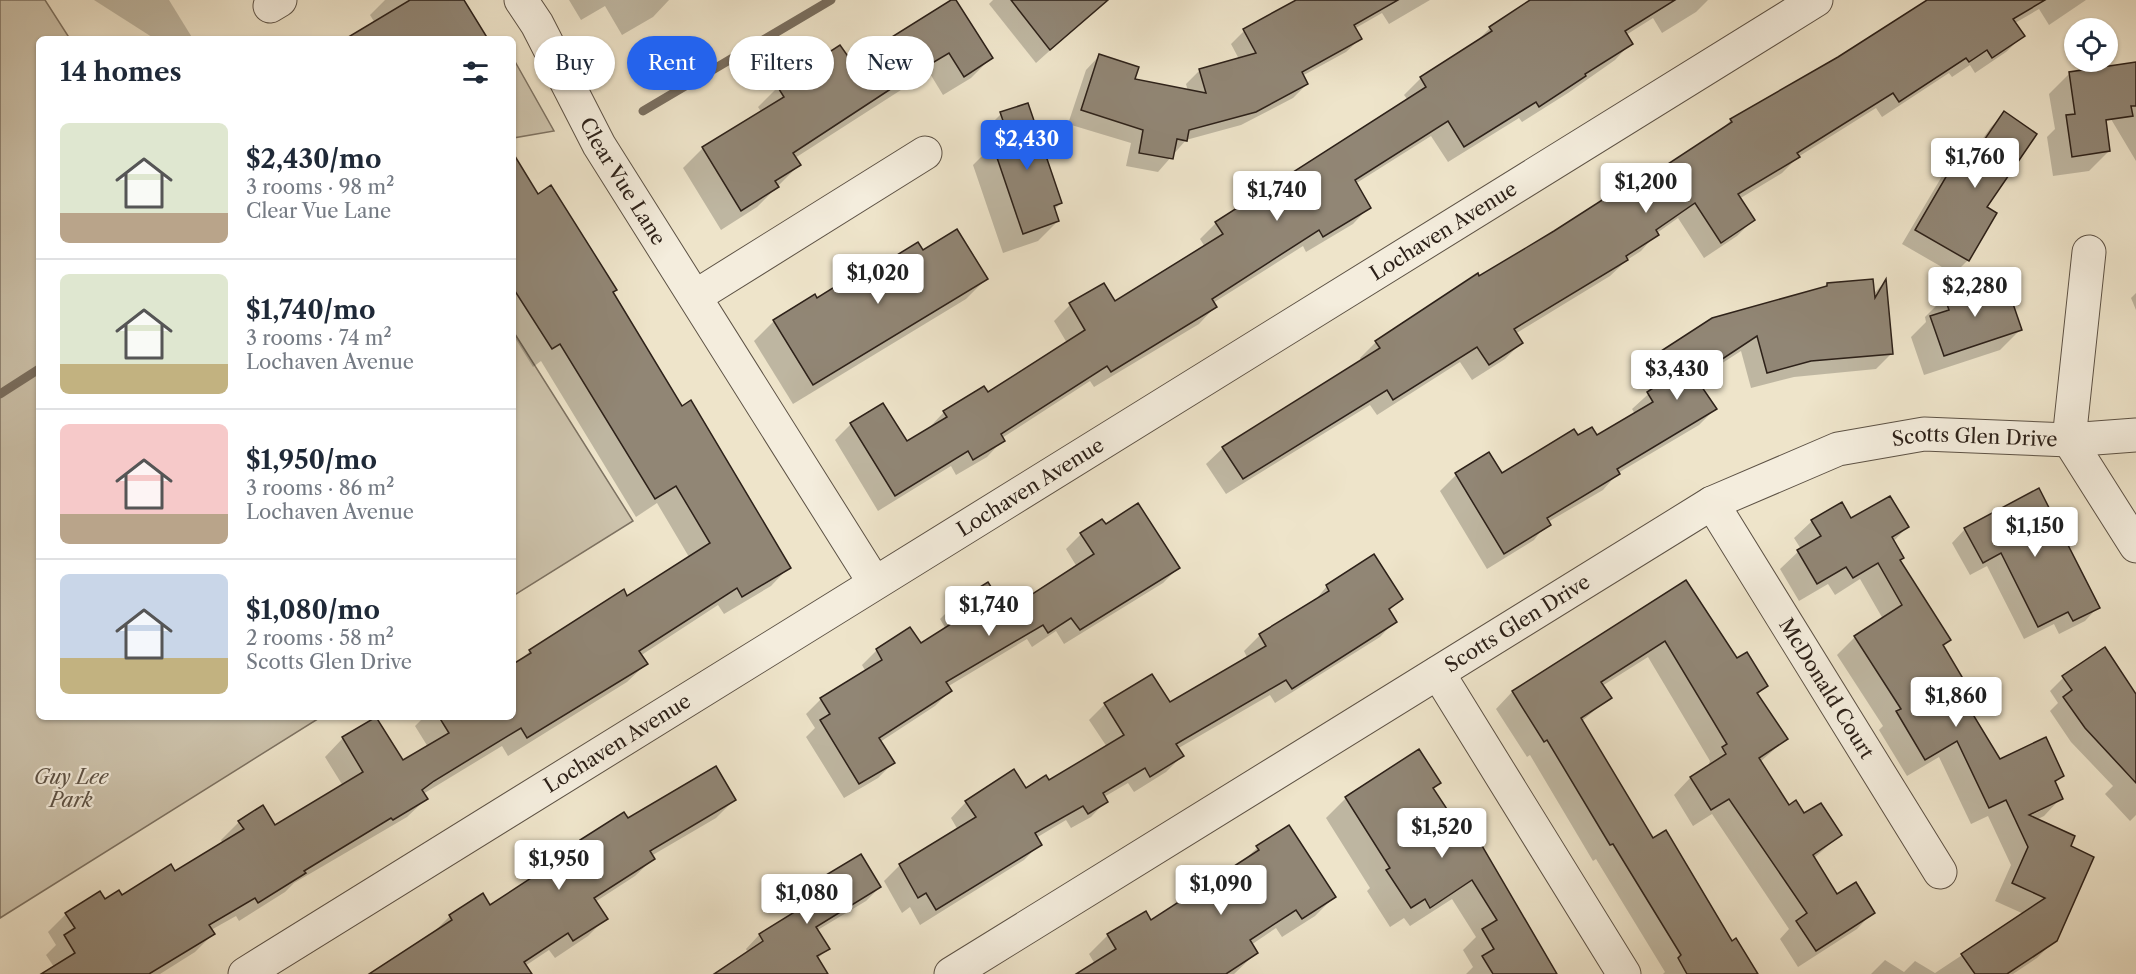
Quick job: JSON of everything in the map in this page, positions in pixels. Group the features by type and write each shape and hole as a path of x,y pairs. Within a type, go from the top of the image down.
{"street":[{"name":"Clear Vue Lane","path":"521,0 537,24 598,144 696,296 874,582"},
{"name":"Lochaven Avenue","path":"245,974 1816,0"},
{"path":"696,296 926,153"},
{"path":"2089,252 2069,440 2136,546"},
{"name":"Scotts Glen Drive","path":"951,974 1712,503 1838,450 1924,434 2069,440 2136,435"},
{"name":"McDonald Court","path":"1712,503 1940,872"},
{"path":"1438,673 1624,974"}],"green space":[{"name":"Guy Lee Park","path":"0,0 45,0 68,36 36,36 36,720 316,720 0,918"},
{"path":"516,63 554,131 516,137"},
{"path":"516,336 633,521 516,594"}],"building":[{"path":"410,0 464,0 486,36 350,36"},
{"path":"951,0 956,0 993,58 964,77 949,53 934,62 934,36 894,36"},
{"path":"1011,0 1108,0 1050,50"},
{"path":"1296,0 1398,0 1354,25 1362,39 1302,72 1308,84 1256,112 1189,130 1187,141 1177,139 1173,159 1139,153 1143,130 1081,110 1099,54 1139,67 1135,79 1206,93 1199,69 1256,53 1243,29"},
{"path":"1530,0 1675,0 1625,31 1633,44 1585,74 1586,76 1539,107 1536,102 1464,147 1448,121 1355,180 1371,208 1323,237 1319,230 1212,299 1217,307 1111,372 1107,366 1001,434 1005,441 973,460 968,451 895,496 850,423 883,403 907,441 947,417 943,411 984,386 988,392 1085,330 1069,303 1104,283 1115,301 1223,234 1215,222 1426,87 1420,77 1492,31 1489,27"},
{"path":"1927,0 2045,0 2013,19 2025,36 1992,58 1987,50 1969,62 1966,58 1899,102 1893,93 1797,153 1800,157 1738,194 1755,220 1721,243 1695,203 1656,230 1659,235 1626,256 1628,260 1514,329 1523,343 1489,365 1477,347 1393,400 1387,390 1243,479 1222,447 1380,348 1375,341 1478,273 1479,276 1627,184 1630,189 1732,122 1730,119 1838,57"},
{"path":"840,45 846,54 846,90 889,90 793,153 801,165 775,181 779,187 741,211 702,147 784,97 780,90 834,90 834,49"},
{"path":"2136,62 2136,106 2131,106 2133,116 2106,120 2110,151 2072,157 2066,115 2075,114 2069,72 2118,72 2118,65"},
{"path":"1028,103 1062,203 1054,206 1059,221 1023,234 992,143 1009,138 1000,112"},
{"path":"2004,111 2037,134 1987,207 1997,213 1969,261 1915,230 1961,151 1972,158"},
{"path":"516,158 538,194 551,185 617,290 613,292 682,406 691,400 791,568 742,597 737,588 639,651 648,664 527,738 521,728 434,781 422,790 428,799 393,820 391,818 304,871 306,873 258,903 255,898 209,925 215,934 149,974 41,974 75,953 64,935 75,928 65,913 100,891 105,899 119,890 122,895 171,864 175,871 244,829 238,821 263,805 275,825 363,772 342,737 371,720 378,720 403,760 449,733 441,720 516,720 516,662 531,653 529,650 624,589 627,596 710,543 676,486 655,499 560,344 552,349 516,293"},
{"path":"957,229 988,279 813,385 773,320 815,294 817,298 868,266 871,271 918,242 923,250"},
{"path":"1873,279 1875,298 1886,279 1893,354 1811,361 1767,373 1757,336 1695,377 1717,409 1617,469 1620,474 1547,518 1551,525 1504,554 1455,473 1489,452 1502,473 1574,429 1578,435 1592,427 1597,435 1653,402 1647,392 1673,375 1658,353 1712,318 1827,286 1827,283"},
{"path":"1994,279 1999,296 2009,292 2022,330 1944,356 1930,316 1949,310 1944,296"},
{"path":"2039,488 2100,608 2073,621 2068,612 2038,627 2001,553 1983,563 1964,528"},
{"path":"1890,496 1909,527 1892,537 1904,558 1900,560 1951,640 1943,645 1977,702 1969,708 2000,759 2046,737 2064,776 2055,781 2063,799 2029,815 2075,836 2071,846 2094,857 2057,941 2007,974 1975,974 1961,954 2045,898 2012,883 2028,847 2006,800 1989,808 1957,741 1925,760 1896,711 1901,709 1854,636 1902,605 1878,563 1853,578 1846,567 1817,584 1797,550 1821,536 1811,520 1842,502 1851,518"},
{"path":"1138,503 1180,568 1080,630 1071,618 1048,633 1043,625 946,682 952,691 879,738 895,763 859,784 820,720 830,714 820,698 882,660 876,649 910,627 921,643 962,617 954,603 988,582 1006,611 1094,554 1080,533 1102,519 1106,524"},
{"path":"1374,554 1403,599 1389,609 1397,622 1292,689 1286,680 1176,744 1184,756 1150,777 1145,768 1103,793 1108,802 1088,814 1083,806 1035,833 1042,845 936,910 926,893 918,898 899,864 976,817 965,801 1014,769 1026,788 1046,775 1049,780 1124,735 1104,703 1152,674 1170,702 1266,646 1259,634 1329,591 1326,585"},
{"path":"1686,580 1737,658 1747,652 1768,686 1757,693 1788,739 1759,758 1789,805 1796,800 1804,813 1821,803 1842,835 1813,855 1837,894 1856,882 1875,913 1816,951 1796,921 1807,913 1729,799 1711,810 1690,777 1726,754 1722,747 1727,744 1665,641 1601,682 1612,698 1581,718 1653,838 1666,830 1732,941 1736,938 1758,974 1687,974 1678,958 1681,955 1613,844 1610,845 1547,740 1544,742 1512,691"},
{"path":"2105,647 2136,694 2136,783 2085,728 2063,697 2072,690 2062,676"},
{"path":"1419,749 1441,783 1433,788 1466,838 1474,832 1557,974 1493,974 1482,956 1494,949 1482,929 1497,920 1472,880 1430,908 1425,899 1411,908 1386,870 1390,868 1345,797"},
{"path":"716,766 736,800 650,851 655,859 594,898 608,919 573,941 568,933 524,962 532,974 369,974 452,920 449,915 483,893 490,905 583,844 580,840 624,812 628,818"},
{"path":"1289,825 1336,897 1302,919 1296,910 1250,940 1258,953 1226,974 1076,974 1116,949 1107,934 1146,911 1151,920 1259,850 1256,846"},
{"path":"861,854 881,887 816,927 830,949 817,956 828,974 714,974 763,941 759,934 814,900 806,887"}],"waterway":[{"path":"643,111 831,0"},
{"path":"0,394 36,371"}]}
